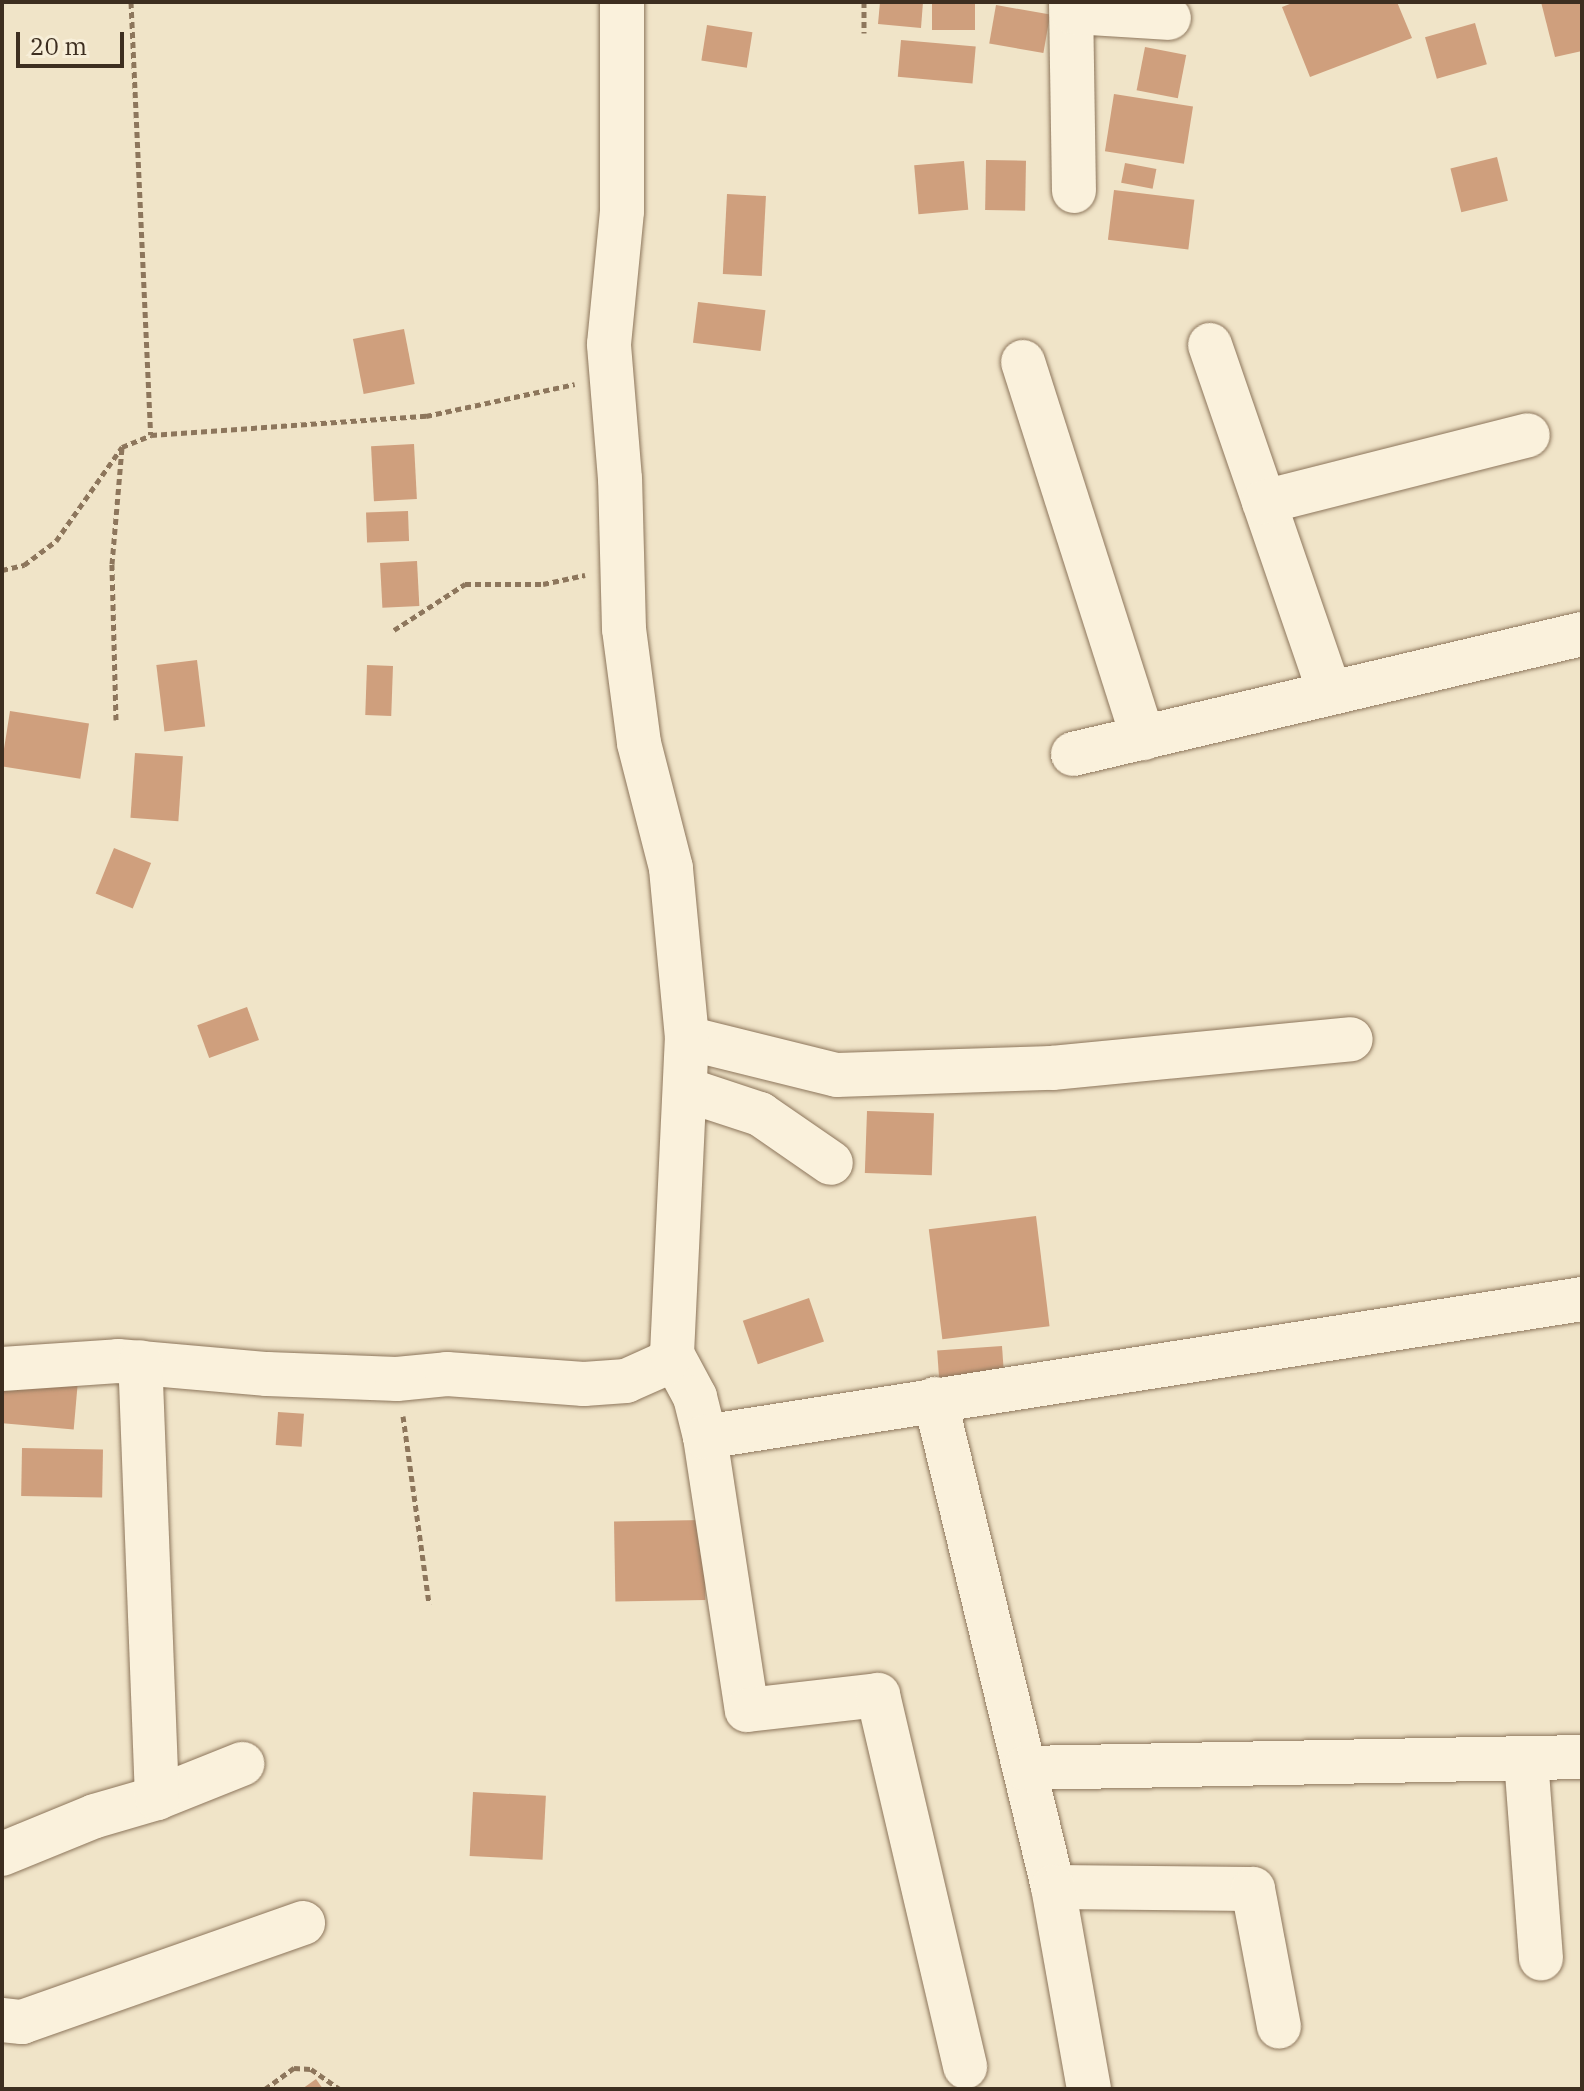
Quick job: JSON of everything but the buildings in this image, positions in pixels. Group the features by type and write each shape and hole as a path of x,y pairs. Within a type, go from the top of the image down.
{"street":[{"path":"622,2 624,160 609,344 631,700 671,868 687,1038 687,1090 672,1354 695,1397 705,1437 747,1710 878,1695 965,2067"},
{"path":"1074,191 1071,7 1169,18"},
{"path":"1210,345 1330,693"},
{"path":"1023,362 1143,738"},
{"path":"1264,502 1528,435"},
{"path":"1073,754 1582,634"},
{"path":"687,1038 837,1075 1052,1068 1351,1039"},
{"path":"687,1090 760,1114 831,1163"},
{"path":"705,1437 1582,1299"},
{"path":"2,1369 140,1362 397,1379 447,1374 547,1384 626,1381 664,1364 672,1354"},
{"path":"140,1362 157,1798"},
{"path":"935,1399 1053,1887 1089,2089"},
{"path":"1025,1768 1582,1757"},
{"path":"1526,1759 1541,1958"},
{"path":"2,1854 95,1816 157,1798 242,1764"},
{"path":"1053,1887 1253,1889 1279,2027"},
{"path":"2,2020 22,2022 303,1923"}],"path":[{"path":"131,2 151,435"},
{"path":"864,2 864,33"},
{"path":"2,570 24,565 56,541 122,447 151,435 426,416 611,377"},
{"path":"116,720 112,564 122,447"},
{"path":"394,630 465,584 543,584 624,562"},
{"path":"397,1379 429,1604"},
{"path":"265,2089 294,2068 311,2069 340,2089"}]}
